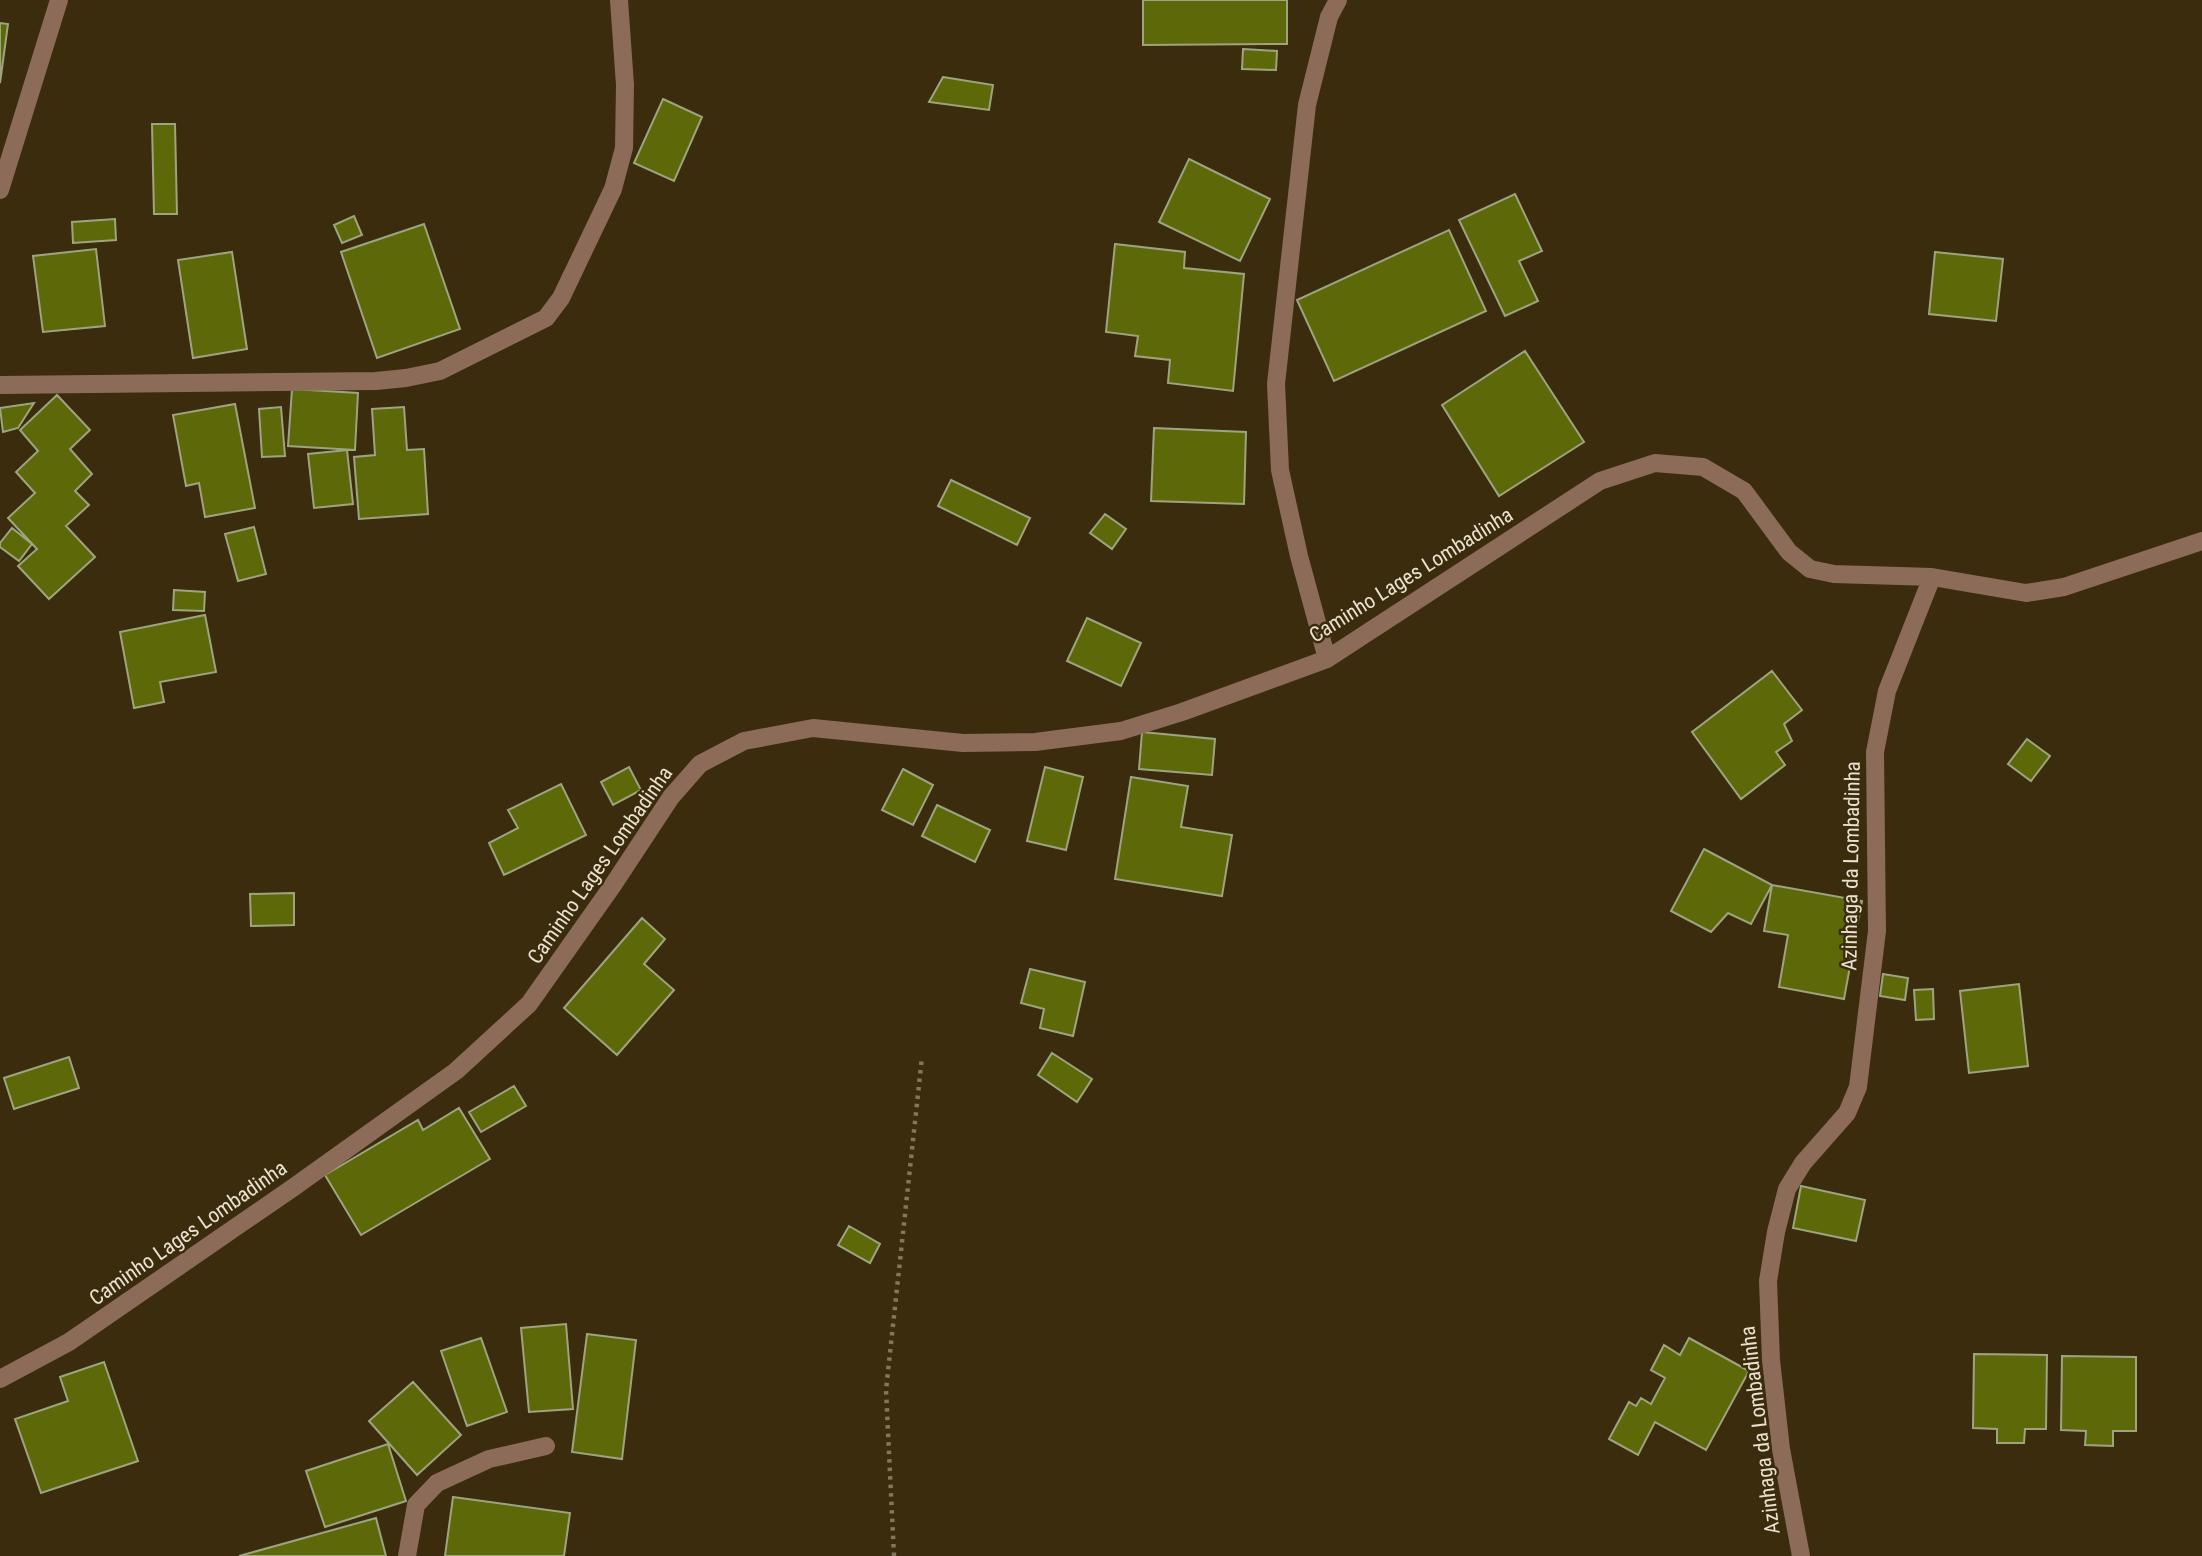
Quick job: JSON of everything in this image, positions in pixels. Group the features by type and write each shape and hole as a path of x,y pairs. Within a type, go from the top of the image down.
{"street":[{"path":"0,190 59,0"},
{"path":"0,385 376,382 440,371 546,318 562,298 613,189 624,148 625,85 619,0"},
{"path":"1327,659 1299,556 1280,470 1276,384 1307,106 1329,16 1338,0"},
{"name":"Caminho Lages Lombadinha","path":"0,1379 69,1342 295,1187 456,1071 529,1004 671,797 700,764 744,741 813,728 964,743 1035,742 1121,731 1182,712 1327,659 1600,481 1655,463 1703,467 1744,491 1789,552 1810,569 1834,574 1932,577 2026,593 2064,587 2202,541"},
{"name":"Azinhaga da Lombadinha","path":"1801,1556 1781,1450 1771,1360 1768,1281 1787,1189 1803,1163 1847,1113 1858,1087 1877,931 1875,752 1887,691 1932,577"},
{"path":"407,1556 416,1505 437,1483 489,1459 546,1446"}],"path":[{"path":"894,1556 886,1390 922,1057"}],"building":[{"path":"1143,0 1287,0 1287,44 1143,45"},
{"path":"0,23 8,24 0,83"},
{"path":"1243,49 1277,51 1276,70 1242,69"},
{"path":"943,77 993,85 989,110 929,102"},
{"path":"663,99 702,117 674,181 634,163"},
{"path":"152,124 175,124 177,214 154,214"},
{"path":"1189,159 1270,199 1240,261 1159,222"},
{"path":"1515,194 1542,251 1519,261 1538,301 1505,316 1459,220"},
{"path":"354,216 362,235 342,243 334,225"},
{"path":"115,219 116,240 73,243 72,222"},
{"path":"424,224 460,329 377,358 341,252"},
{"path":"1449,230 1486,311 1334,381 1297,300"},
{"path":"1115,244 1185,252 1184,268 1244,274 1233,391 1168,383 1170,360 1135,356 1138,336 1106,332"},
{"path":"96,249 105,326 43,332 33,256"},
{"path":"232,252 247,349 193,358 178,260"},
{"path":"1935,252 2003,259 1996,321 1929,314"},
{"path":"1525,351 1584,442 1499,496 1442,405"},
{"path":"292,389 358,393 355,450 288,446"},
{"path":"57,395 90,430 70,449 92,474 75,491 89,505 66,526 95,557 49,599 18,566 37,549 8,518 35,493 16,472 38,451 20,430"},
{"path":"34,403 18,428 3,432 0,408"},
{"path":"235,404 255,508 205,517 199,483 186,486 173,415"},
{"path":"281,407 285,456 262,457 259,409"},
{"path":"404,407 407,450 424,449 428,514 359,519 354,457 375,455 372,409"},
{"path":"1154,428 1246,432 1244,504 1151,501"},
{"path":"347,450 353,504 314,508 308,454"},
{"path":"951,480 1030,518 1017,545 938,506"},
{"path":"1105,514 1126,529 1112,549 1090,533"},
{"path":"254,527 266,574 238,581 225,534"},
{"path":"12,528 32,544 19,561 0,547 0,543"},
{"path":"174,590 205,592 204,611 173,610"},
{"path":"205,615 216,672 160,682 164,702 134,708 120,632"},
{"path":"1087,618 1141,643 1121,686 1067,661"},
{"path":"1772,671 1802,710 1784,724 1792,741 1776,752 1785,765 1741,799 1692,732"},
{"path":"1142,732 1215,739 1212,775 1139,769"},
{"path":"2027,739 2050,756 2031,781 2008,764"},
{"path":"629,767 641,790 613,805 601,782"},
{"path":"1045,767 1083,777 1066,850 1027,841"},
{"path":"903,769 933,785 913,825 882,810"},
{"path":"1131,777 1188,786 1181,827 1232,835 1222,896 1115,879"},
{"path":"561,784 586,835 504,875 489,843 518,828 508,810"},
{"path":"937,805 990,830 975,862 922,836"},
{"path":"1704,849 1772,885 1751,924 1728,913 1711,932 1671,911"},
{"path":"1772,885 1862,901 1844,999 1779,987 1788,935 1764,931"},
{"path":"294,893 294,925 251,926 250,894"},
{"path":"642,918 665,939 644,964 674,990 617,1055 564,1008"},
{"path":"1030,969 1085,982 1073,1036 1040,1028 1044,1009 1021,1003"},
{"path":"1883,974 1908,978 1905,1000 1880,996"},
{"path":"2019,984 2028,1066 1969,1073 1960,991"},
{"path":"1933,989 1934,1019 1916,1020 1914,990"},
{"path":"1052,1053 1092,1079 1077,1102 1038,1075"},
{"path":"69,1057 79,1088 14,1109 4,1078"},
{"path":"514,1086 526,1106 481,1132 469,1112"},
{"path":"459,1108 490,1159 361,1235 325,1175 418,1120 423,1130"},
{"path":"1801,1186 1865,1200 1856,1241 1793,1228"},
{"path":"849,1226 880,1244 870,1263 838,1245"},
{"path":"566,1324 573,1409 529,1412 521,1328"},
{"path":"587,1334 636,1340 622,1459 572,1452"},
{"path":"481,1338 507,1412 467,1426 441,1351"},
{"path":"1689,1338 1749,1371 1706,1450 1655,1422 1638,1455 1609,1439 1629,1402 1636,1406 1641,1398 1651,1404 1665,1378 1651,1370 1664,1345 1680,1355"},
{"path":"1974,1354 2047,1355 2046,1429 2025,1429 2024,1443 1997,1443 1997,1429 1973,1428"},
{"path":"2062,1356 2136,1357 2136,1431 2113,1431 2113,1446 2085,1445 2086,1431 2061,1430"},
{"path":"104,1362 138,1461 41,1493 15,1419 68,1401 60,1377"},
{"path":"413,1382 461,1435 417,1475 369,1421"},
{"path":"388,1444 406,1501 325,1527 306,1471"},
{"path":"453,1497 570,1513 564,1556 445,1556"},
{"path":"376,1518 386,1556 239,1556"}]}
